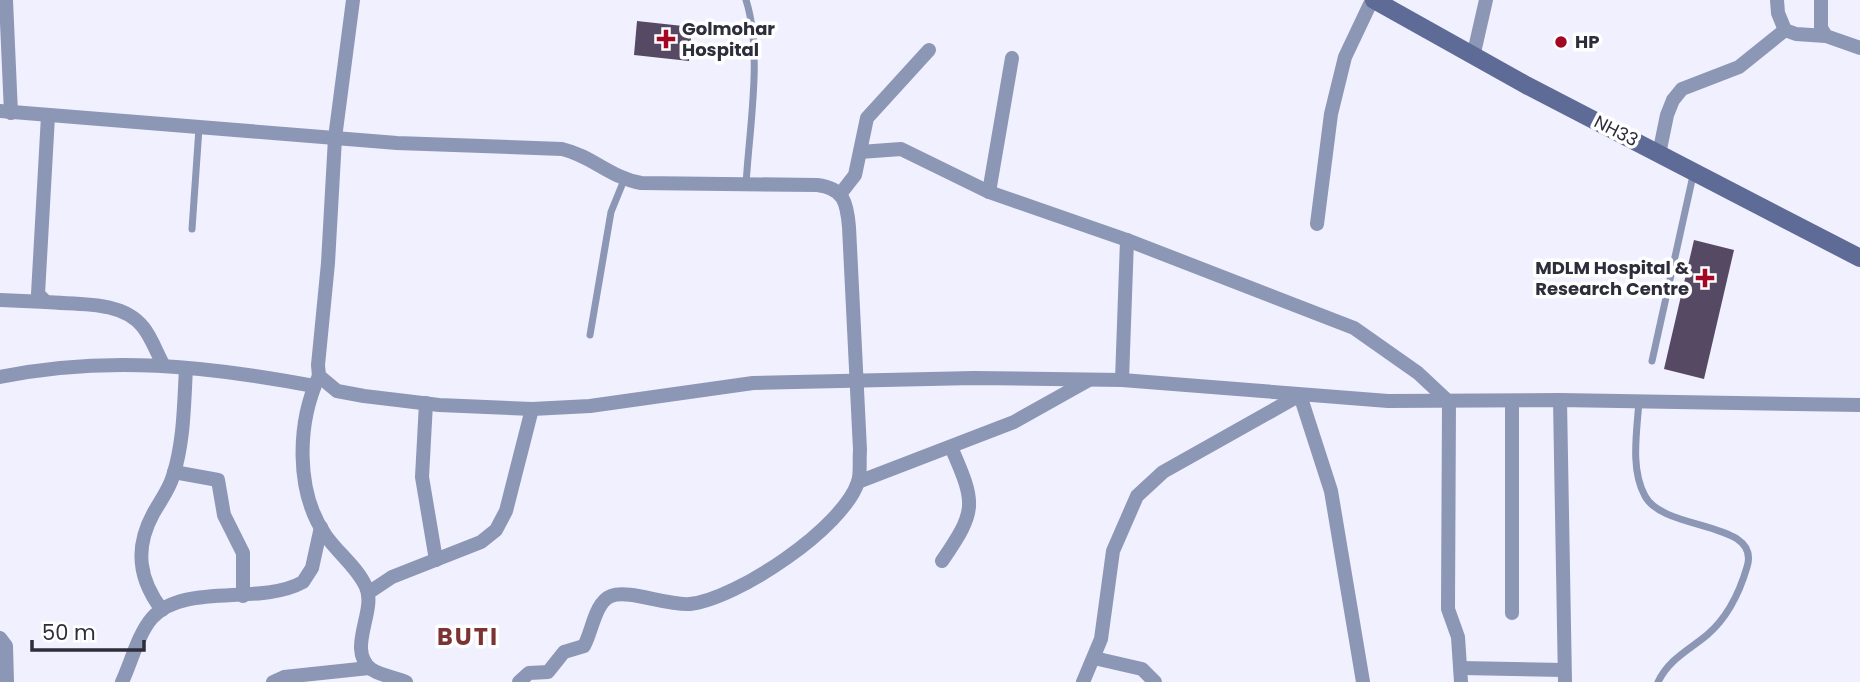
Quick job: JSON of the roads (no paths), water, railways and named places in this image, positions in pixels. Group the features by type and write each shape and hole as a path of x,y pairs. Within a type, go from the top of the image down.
{"main road":[{"name":"NH33","path":"1373,0 1473,57 1860,258"}],"street":[{"path":"6,0 6,112 397,143 562,149 587,157 624,180 688,186 817,185 831,187 841,193 847,204 849,227 860,450 858,482 842,507 807,543 765,572 721,596 690,604 620,594 610,596 603,601 584,646 564,652 548,672 529,673 519,682"},
{"path":"353,0 335,138 329,251 317,381 304,422 304,458 311,506 321,527 363,582 368,593 361,643 362,655 369,668"},
{"path":"1317,224 1331,114 1345,57 1373,0"},
{"path":"1473,57 1486,0"},
{"path":"1777,0 1778,13 1785,30 1796,34 1826,36 1860,48"},
{"path":"1821,0 1821,28 1826,36"},
{"path":"1659,154 1667,115 1682,89 1739,67 1785,30"},
{"path":"841,193 855,175 867,118 929,50"},
{"path":"989,192 1012,58"},
{"path":"46,302 38,294 36,284 48,116"},
{"path":"860,152 901,149 989,192 1127,240 1354,328 1418,373 1449,402 1447,587 1448,609 1458,637 1461,675 1565,676 1560,400"},
{"path":"1122,380 1127,240"},
{"path":"0,300 116,309 130,315 144,328 164,366"},
{"path":"0,377 101,363 164,366 317,381 337,391 426,403 532,409 590,406 753,383 855,379 1122,380 1300,395 1449,402 1560,400 1860,405"},
{"path":"162,610 151,595 140,564 142,542 174,472 186,368"},
{"path":"858,482 1014,422 1090,379"},
{"path":"1083,682 1101,639 1113,551 1137,496 1163,472 1300,395"},
{"path":"1300,395 1331,491 1363,682"},
{"path":"1511,613 1512,401"},
{"path":"426,403 422,477 436,560"},
{"path":"368,593 392,577 481,542 496,530 506,511 532,409"},
{"path":"942,561 970,514 967,487 951,447"},
{"path":"174,472 218,480 224,515 243,553 243,596"},
{"path":"122,682 151,618 162,610 195,598 264,595 303,582 312,568 321,527"},
{"path":"0,638 6,646 7,682"},
{"path":"1094,657 1142,669 1155,682"},
{"path":"273,682 284,677 369,668 406,682"}],"lane":[{"path":"746,0 752,18 753,52 746,186"},
{"path":"191,229 199,128"},
{"path":"1652,361 1694,171"},
{"path":"590,335 611,212 624,180"},
{"path":"1639,401 1636,456 1645,497 1657,510 1674,519 1734,534 1745,542 1749,553 1748,564 1737,594 1721,621 1673,659 1658,682"}],"place":[{"name":"Golmohar Hospital","path":"666,39"},
{"name":"HP","path":"1561,42"},
{"name":"MDLM Hospital & Research Centre","path":"1705,278"}],"district":[{"name":"BUTI","path":"468,637"}]}
